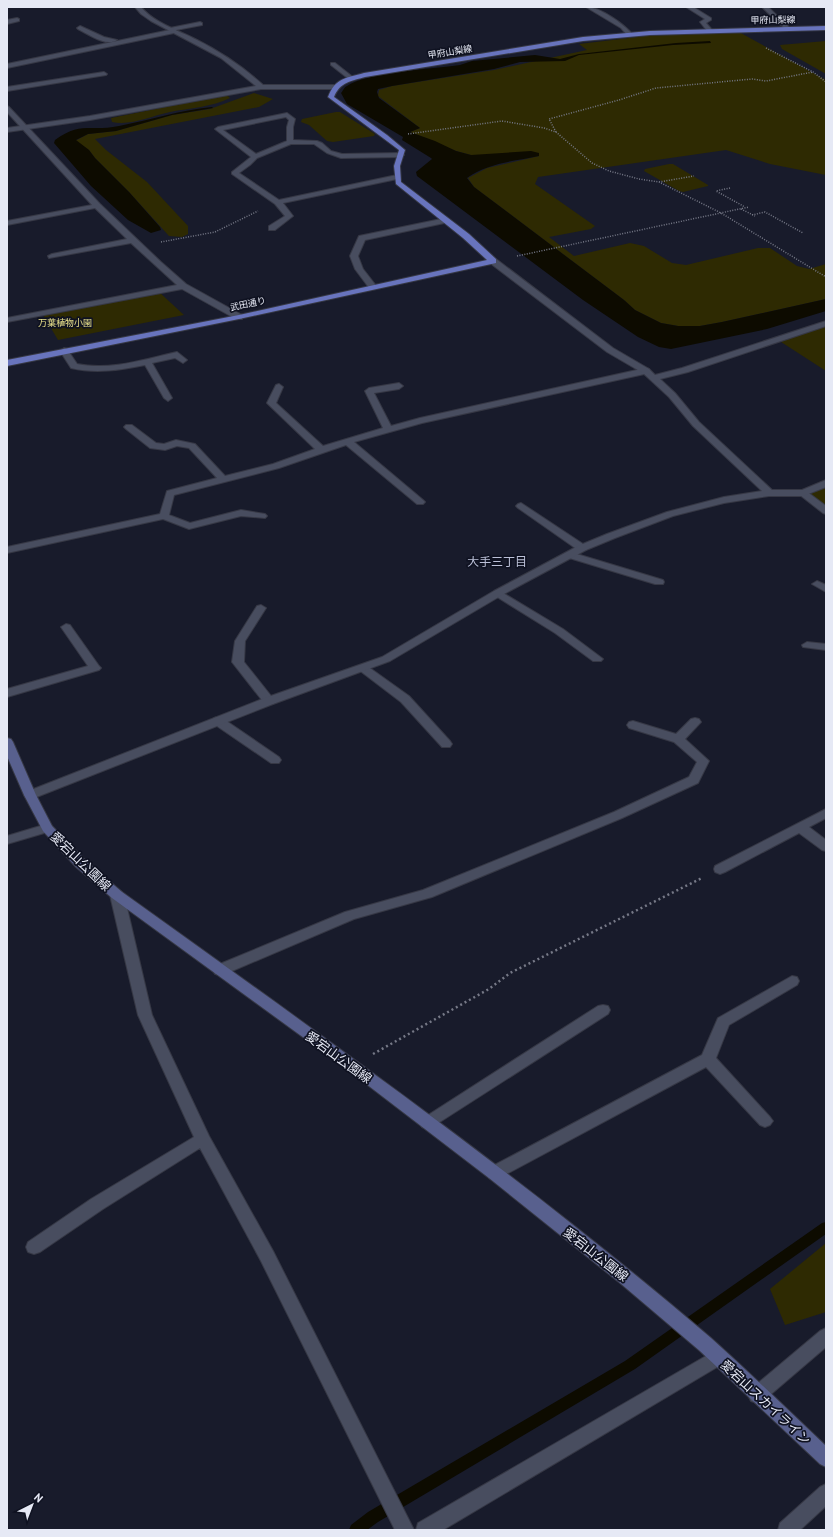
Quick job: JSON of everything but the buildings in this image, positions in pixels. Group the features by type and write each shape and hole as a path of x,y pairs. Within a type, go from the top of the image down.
{"main road":[{"name":"甲府山梨線","path":"335,87 344,81 364,75 583,40 630,35 710,31 826,28"},
{"path":"335,87 331,97 342,107 389,138 402,150 397,166 398,183 466,236 493,261"},
{"name":"武田通り","path":"7,363 239,317 493,261"},
{"name":"愛宕山公園線","path":"7,742 30,795 47,828 81,864 117,895 353,1066 494,1174 669,1313 712,1351"},
{"name":"愛宕山スカイライン","path":"712,1351 757,1395 826,1458"}],"street":[{"path":"138,7 144,14 153,20 231,61 251,76 261,86"},
{"path":"588,7 623,27 630,35"},
{"path":"689,7 709,19 703,22 710,31"},
{"path":"765,7 788,29"},
{"path":"7,22 16,20"},
{"path":"7,66 200,24"},
{"path":"80,28 103,40 114,40 117,42"},
{"path":"333,64 352,79"},
{"path":"7,89 104,74"},
{"path":"7,130 90,118 261,86 335,87"},
{"path":"7,108 98,206 183,286 239,317"},
{"path":"255,157 218,129 287,115 292,119 290,127 290,142"},
{"path":"272,228 289,216 278,202 234,173 248,164 255,157 290,142 315,142 320,144 329,152 341,156 400,155"},
{"path":"278,202 397,177"},
{"path":"7,223 98,206"},
{"path":"373,287 359,269 354,256 362,238 446,220"},
{"path":"52,256 136,243"},
{"path":"493,261 610,350 646,371 672,395 696,424 769,493"},
{"path":"7,320 183,286"},
{"path":"654,378 685,370 826,323"},
{"path":"64,352 74,366 83,369 113,368 177,355 183,360"},
{"path":"147,361 168,398"},
{"path":"164,516 170,493 276,466 348,441 420,421 646,371"},
{"path":"388,430 369,391 399,386"},
{"path":"279,387 271,403 322,450"},
{"path":"129,427 152,446 165,447 176,443 192,446 223,479"},
{"path":"348,441 420,502"},
{"path":"30,795 269,701 386,659 498,593 582,548 670,514 724,500 769,493 803,493 826,483"},
{"path":"803,493 826,511"},
{"path":"521,506 582,548"},
{"path":"7,550 164,516 189,526 241,513 262,516"},
{"path":"570,555 659,582"},
{"path":"498,593 559,631 597,659"},
{"path":"261,608 240,642 238,662 269,701"},
{"path":"7,692 95,668 66,627"},
{"path":"807,645 826,647"},
{"path":"363,668 405,699 446,744"},
{"path":"218,721 275,760"},
{"path":"678,738 695,722"},
{"path":"220,970 350,915 427,894 618,815 694,780 703,761 678,738 633,725"},
{"path":"720,869 826,813"},
{"path":"800,827 826,847"},
{"path":"7,840 47,828"},
{"path":"117,895 145,1015 203,1139 267,1256 405,1530"},
{"path":"494,1174 708,1059 723,1022 792,981"},
{"path":"427,1123 603,1010"},
{"path":"708,1059 765,1121"},
{"path":"34,1247 97,1204 203,1139"},
{"path":"757,1395 826,1336"},
{"path":"425,1530 712,1351"},
{"path":"787,1530 826,1493"}],"path":[{"path":"737,30 760,45 813,72 826,82"},
{"path":"556,132 549,118 619,100 647,90 752,79 766,81 813,72"},
{"path":"415,132 502,121 544,128 556,132 592,163 624,175 659,182 720,213 826,277"},
{"path":"659,182 694,176"},
{"path":"730,188 716,191 745,208"},
{"path":"136,243 215,232 228,224 278,202"},
{"path":"522,255 749,207"},
{"path":"741,208 755,216"},
{"path":"752,215 765,212 804,233"},
{"path":"353,1066 489,989 510,973 720,869"}],"green space":[{"path":"739,32 826,80 826,175 770,164 726,150 538,177 535,184 595,226 591,229 549,237 574,256 630,243 644,246 672,263 686,265 758,248 770,248 797,266 809,269 826,264 826,299 700,326 678,326 661,323 635,310 624,300 474,187 468,178 487,168 539,156 471,155 456,151 410,132 420,128 378,96 379,90 392,86 494,70 587,50 579,44 646,36"},
{"path":"826,41 826,74 782,49 780,45"},
{"path":"254,93 273,99 259,107 95,139 106,150 147,182 188,226 188,234 182,237 169,236 89,150 75,141 88,134 116,131 172,115 210,109"},
{"path":"220,96 228,96 230,98 208,105 170,112 134,122 112,122 111,118"},
{"path":"340,112 375,134 374,136 333,142 327,141 309,125 301,122 302,119"},
{"path":"673,164 708,186 683,192 644,171 645,169"},
{"name":"万葉植物小園","path":"158,291 184,315 58,340 42,313"},
{"path":"826,323 826,371 778,340"},
{"path":"826,483 826,511 803,493"},
{"path":"826,1243 826,1312 785,1325 770,1289"}],"shaded area":[{"path":"710,41 711,43 673,45 579,55 565,61 520,62 494,69 392,86 378,89 377,92 379,98 420,128 410,132 435,141 456,151 471,155 531,151 539,153 539,156 511,161 484,169 467,178 474,187 624,300 635,310 661,323 678,326 700,326 826,299 826,311 767,329 671,349 659,347 638,337 583,300 417,176 416,172 432,159 402,140 403,137 347,104 341,93 344,88 356,81 369,77 460,65 472,61 535,55 560,59 579,54 676,43"},
{"path":"200,108 213,108 172,115 116,131 88,134 76,140 89,150 160,227 161,230 151,233 128,220 91,186 54,143 55,140 64,134 79,129 109,128"}],"waterway":[{"path":"356,1530 373,1517 630,1365 826,1227"}],"district":[{"name":"大手三丁目","path":"497,562"}]}
